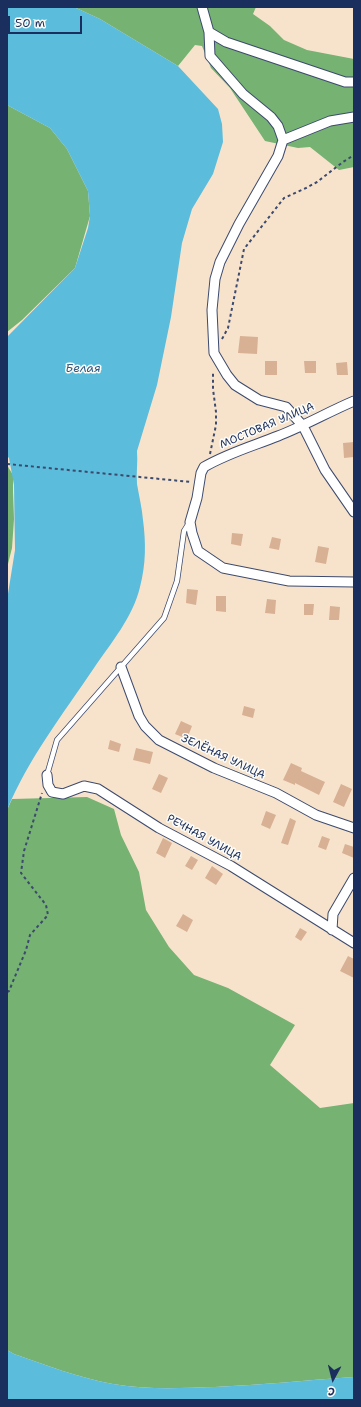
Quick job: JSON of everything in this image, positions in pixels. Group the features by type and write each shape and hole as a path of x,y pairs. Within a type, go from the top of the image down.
{"street":[{"path":"202,7 209,32 210,56 243,94 271,117 278,126 283,140 278,156 239,224 220,262 215,279 212,310 214,353 227,375 236,385 259,400 286,407 304,426 325,470 354,512"},
{"path":"209,32 226,42 345,82 354,82"},
{"path":"283,140 330,121 354,117"},
{"name":"МОСТОВАЯ УЛИЦА","path":"204,467 244,448 304,426 354,401"},
{"path":"204,467 190,522 198,551 223,568 289,581 354,582"},
{"name":"ЗЕЛЁНАЯ УЛИЦА","path":"121,667 139,716 159,740 214,768 276,793 316,815 354,828"},
{"name":"РЕЧНАЯ УЛИЦА","path":"47,775 48,785 52,792 63,794 84,786 98,789 159,828 231,866 354,943"},
{"path":"332,930 333,914 354,878"}],"lane":[{"path":"47,775 57,740 164,618 177,581 184,531 190,522"}],"path":[{"path":"204,467 210,453 216,425 212,361 214,353 228,328 244,249 284,198 312,185 354,155"},
{"path":"7,464 200,482"},
{"path":"7,992 9,991 16,977 30,935 48,915 46,905 22,873 24,851 47,775"}],"green space":[{"path":"74,7 256,7 253,14 270,26 284,40 307,50 354,59 354,167 339,170 310,147 298,148 265,141 230,88 211,68 202,46 195,45 178,66 100,19"},
{"path":"7,105 50,128 67,149 88,191 90,216 75,268 22,320 7,332"},
{"path":"7,465 13,475 14,519 12,548 7,568"},
{"path":"87,797 114,809 121,835 139,872 146,910 169,947 194,975 228,988 295,1025 270,1065 320,1108 354,1103 354,1377 215,1387 138,1387 113,1384 63,1371 14,1354 7,1350 7,810 12,799"}],"water":[{"name":"Белая","path":"7,7 74,7 100,19 178,66 218,109 222,124 223,142 213,174 192,209 182,243 171,317 157,385 137,451 137,484 143,516 145,545 143,570 137,598 121,629 58,720 36,755 15,791 7,810 7,600 15,550 14,485 9,458 7,456 7,337 75,268 88,228 90,216 88,191 67,149 50,128 7,105"},
{"path":"7,1350 14,1354 63,1371 113,1384 138,1387 215,1387 354,1377 354,1400 7,1400"}],"building":[{"path":"240,336 258,337 257,354 238,353"},
{"path":"265,361 277,361 277,375 265,375"},
{"path":"304,361 316,361 316,373 305,373"},
{"path":"347,362 348,375 337,375 336,363"},
{"path":"354,442 354,457 344,458 343,443"},
{"path":"232,533 243,534 241,546 231,544"},
{"path":"272,537 281,539 279,550 269,548"},
{"path":"318,546 329,548 326,564 315,562"},
{"path":"187,589 198,590 196,605 186,603"},
{"path":"216,596 226,596 226,612 216,611"},
{"path":"267,599 276,600 275,614 265,613"},
{"path":"304,604 314,604 313,615 304,615"},
{"path":"330,606 340,607 339,620 329,620"},
{"path":"244,706 255,709 253,718 242,715"},
{"path":"181,721 192,726 187,739 175,734"},
{"path":"110,740 121,744 119,752 108,749"},
{"path":"136,748 153,752 150,764 133,760"},
{"path":"291,763 302,768 301,771 325,782 319,795 295,783 295,785 283,780"},
{"path":"159,774 168,778 161,793 152,789"},
{"path":"341,784 352,789 344,807 333,802"},
{"path":"266,811 276,815 270,829 261,825"},
{"path":"290,818 296,821 288,845 281,843"},
{"path":"322,836 330,839 326,850 318,847"},
{"path":"163,838 172,843 165,858 156,853"},
{"path":"345,844 354,847 354,858 342,853"},
{"path":"191,856 198,860 192,870 185,866"},
{"path":"212,866 223,874 216,885 205,878"},
{"path":"183,914 193,920 187,932 176,926"},
{"path":"300,928 307,932 301,941 295,937"},
{"path":"348,956 354,959 354,978 340,971"}]}
